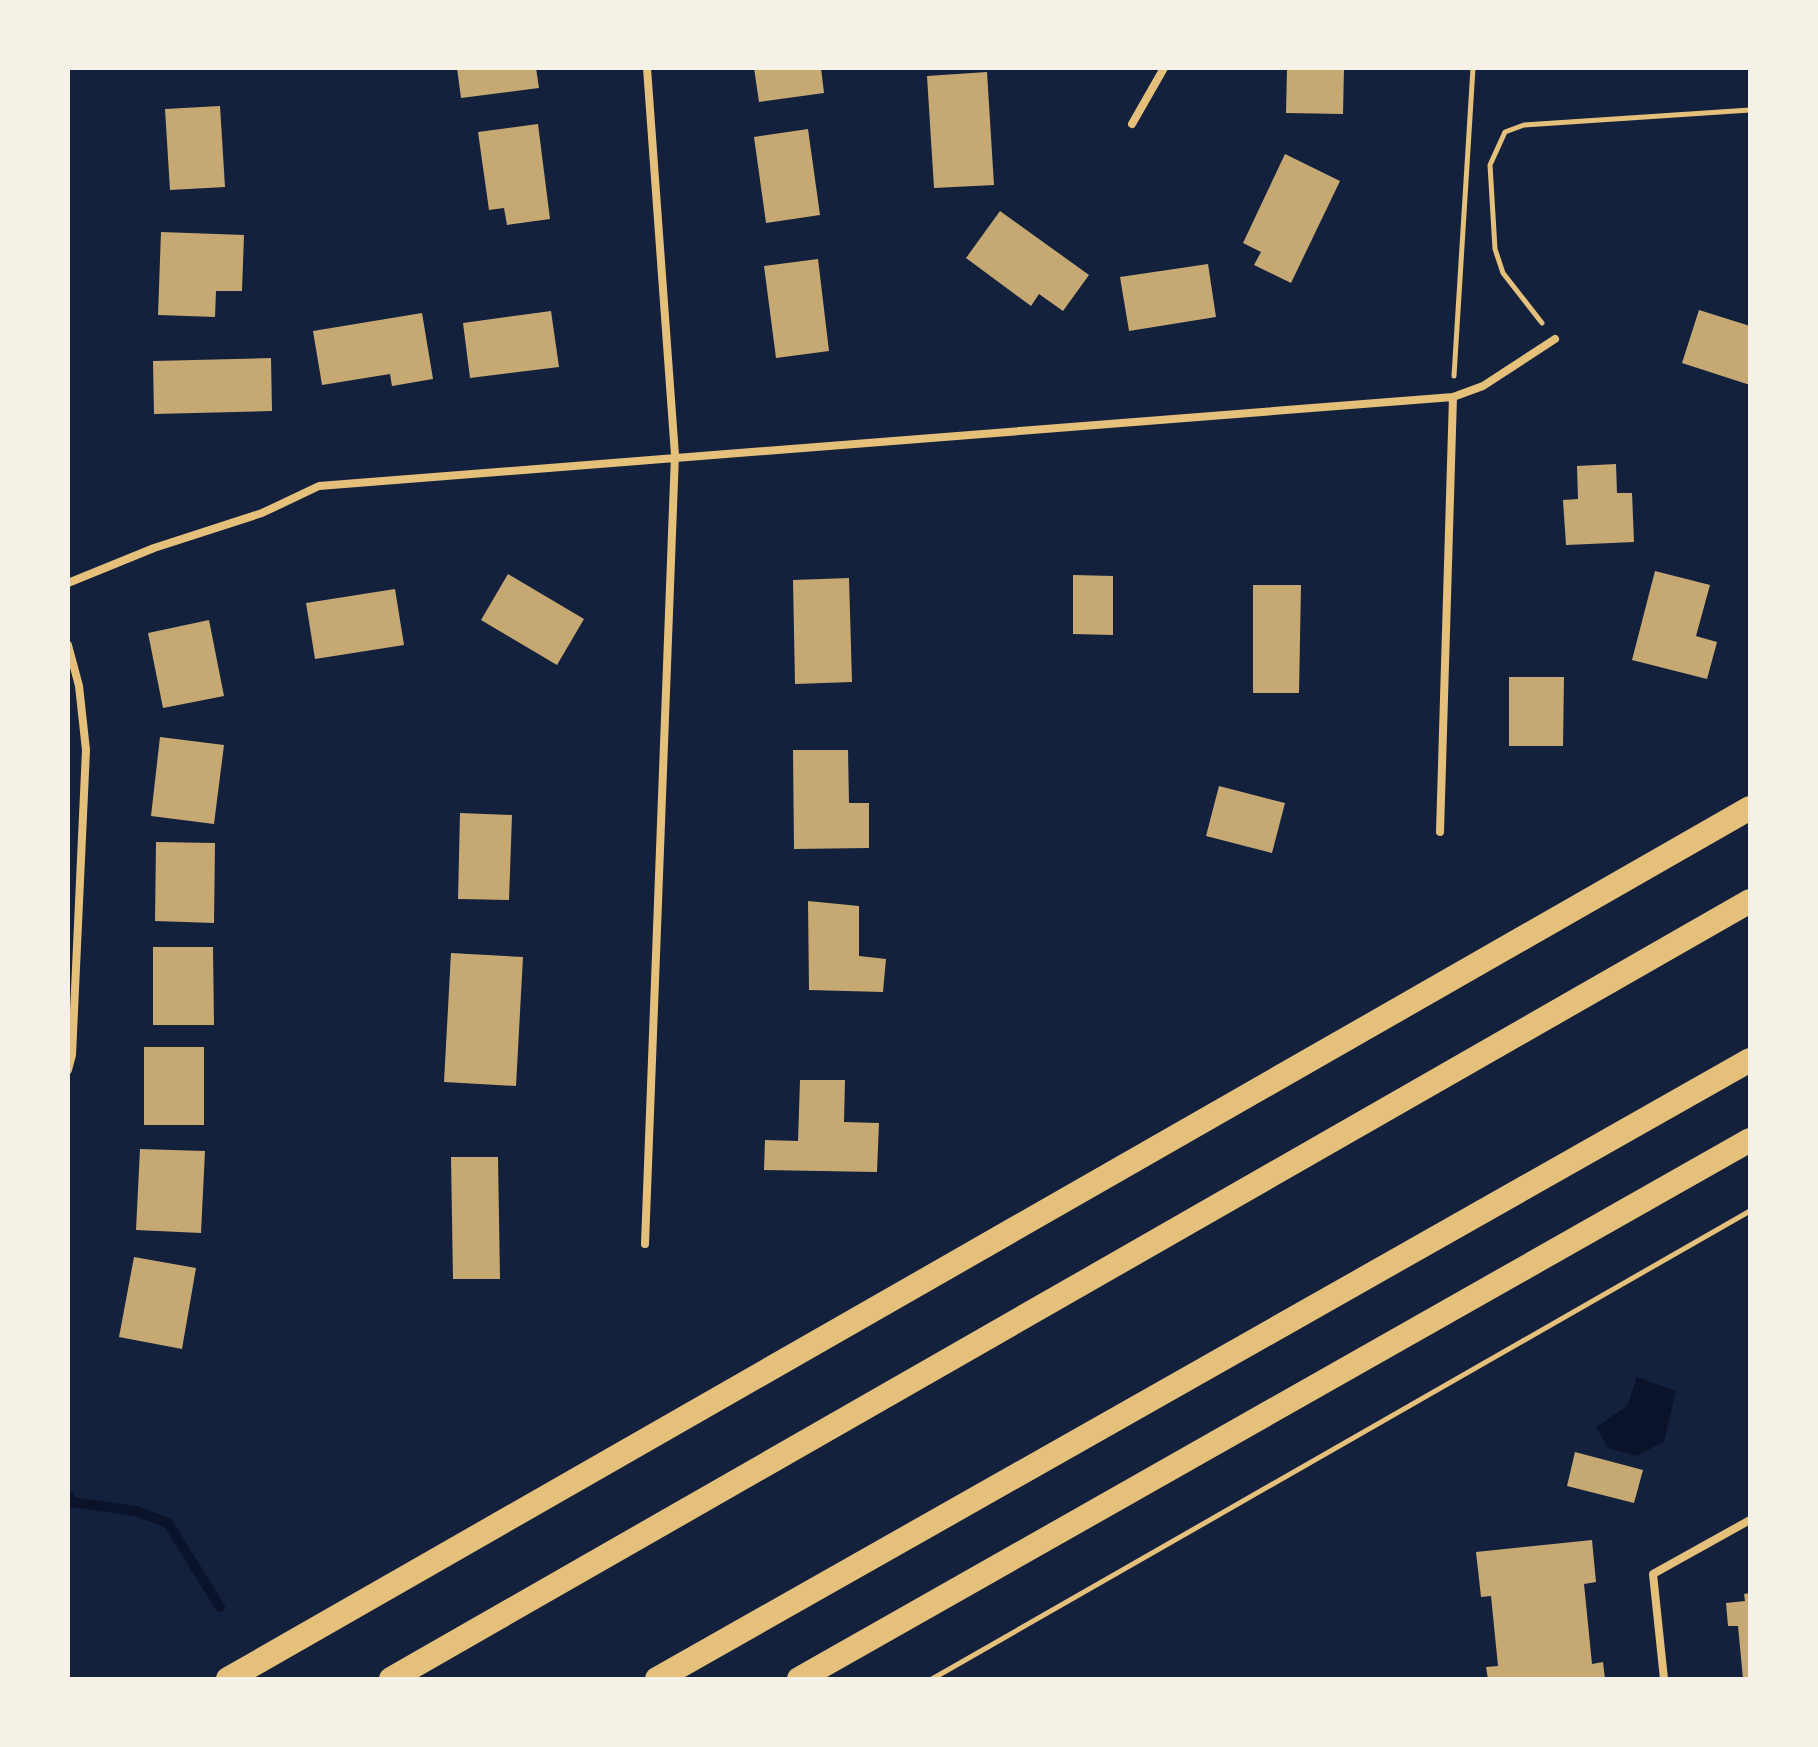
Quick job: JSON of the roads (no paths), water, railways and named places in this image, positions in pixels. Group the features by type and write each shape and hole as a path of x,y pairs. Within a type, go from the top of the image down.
{"highway":[{"path":"228,1679 1750,808"},
{"path":"391,1679 1750,901"},
{"path":"657,1679 1750,1060"},
{"path":"799,1679 1750,1140"}],"street":[{"path":"645,1244 675,455 647,68"},
{"path":"1132,124 1164,68"},
{"path":"68,583 154,548 262,513 319,486 675,455 1453,397 1483,386 1555,339"},
{"path":"1440,832 1453,397"},
{"path":"68,645 79,686 86,750 72,1055 68,1070"},
{"path":"1664,1679 1653,1574 1750,1520"}],"water":[{"path":"1637,1377 1676,1391 1664,1441 1637,1456 1608,1448 1596,1427 1627,1406"}],"waterway":[{"path":"68,1495 72,1502 136,1511 168,1523 220,1607"}]}
